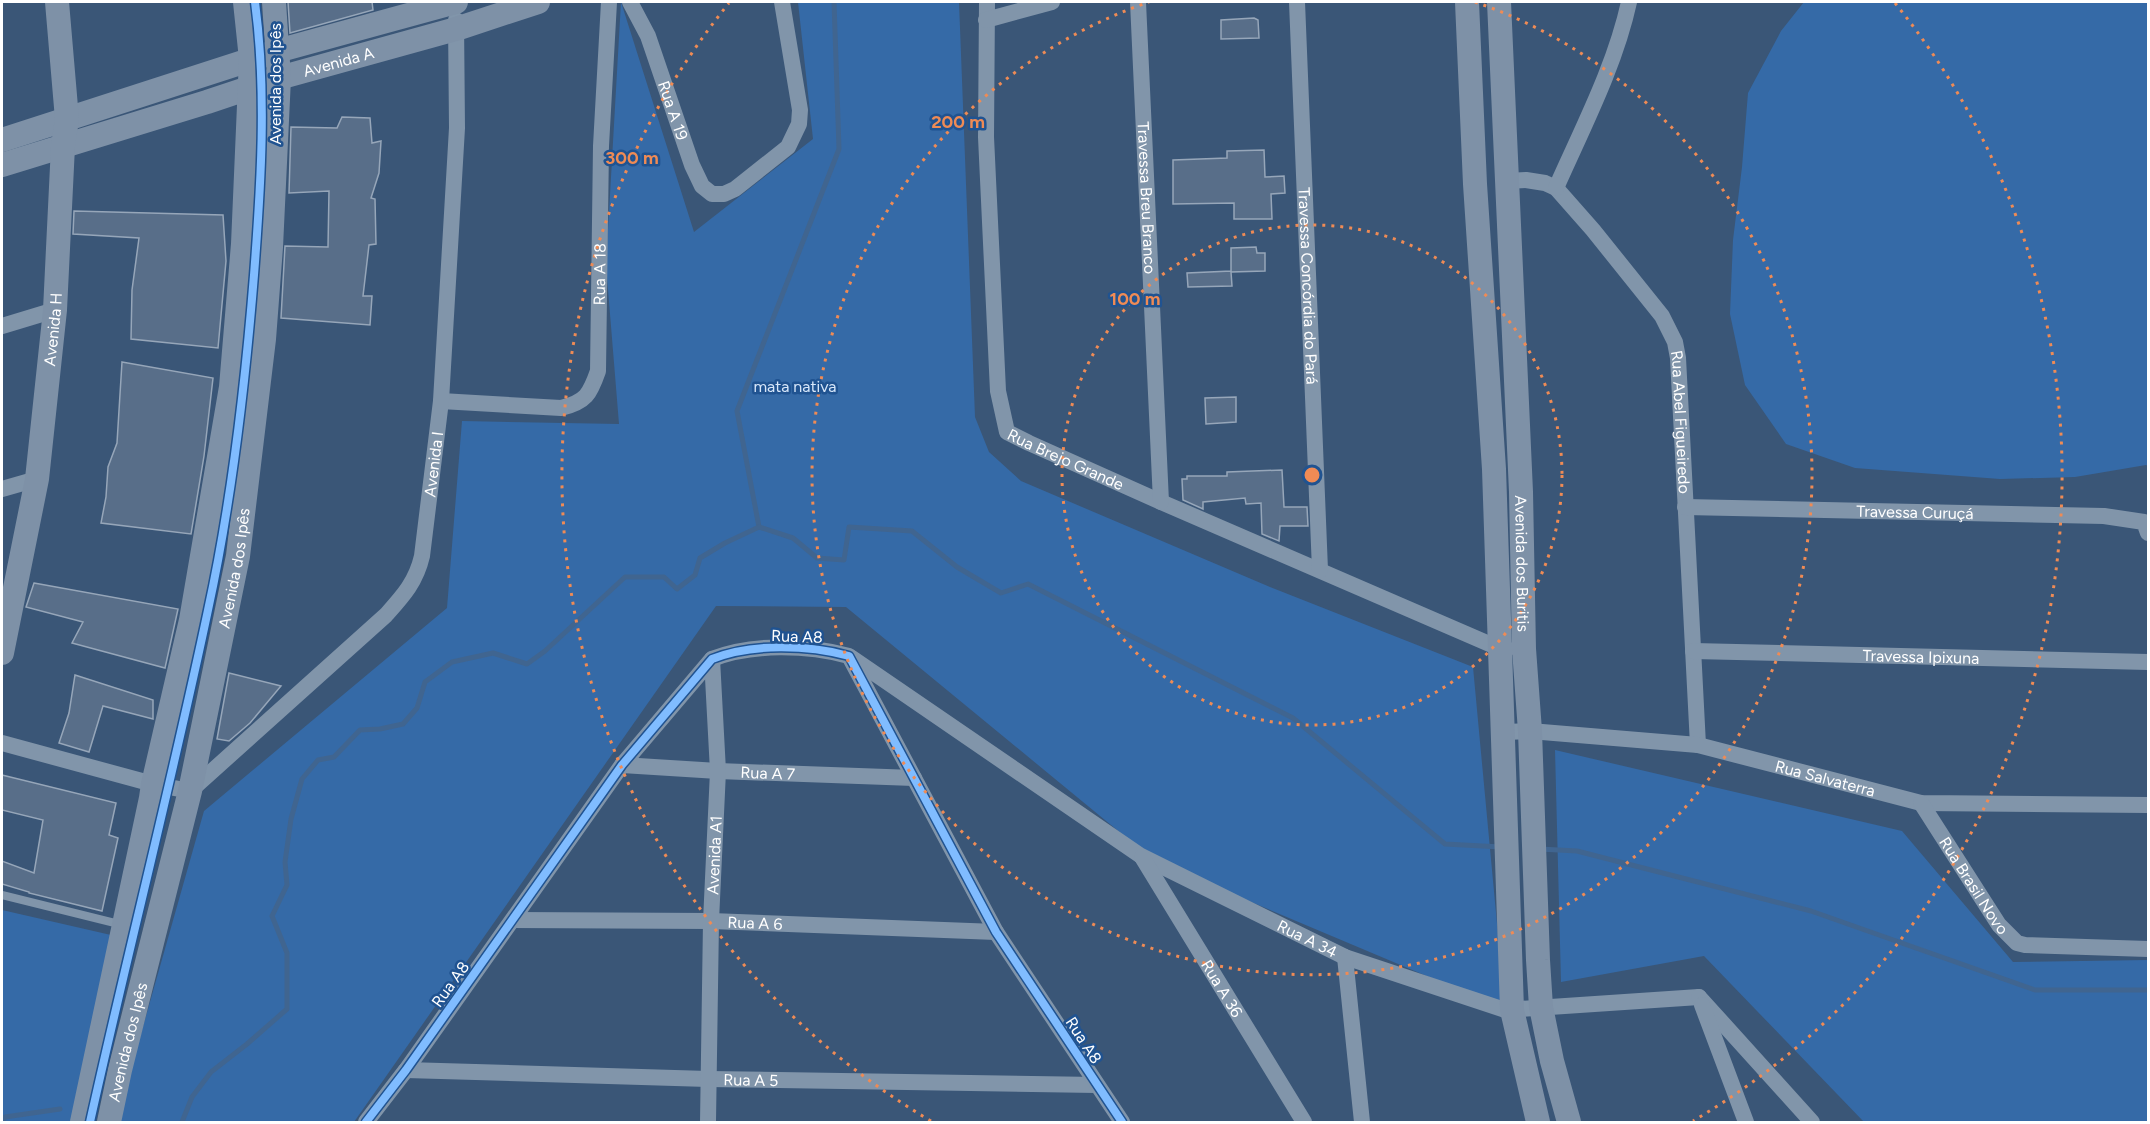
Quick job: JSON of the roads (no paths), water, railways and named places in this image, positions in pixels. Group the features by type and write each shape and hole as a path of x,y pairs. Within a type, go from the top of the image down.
{"main road":[{"name":"Avenida H","path":"2,653 37,479 55,310 63,146 67,119 57,2"},
{"name":"Avenida dos Ipês","path":"82,1122 152,798 153,784 191,620 231,387 243,244 251,59 245,2"},
{"name":"Avenida dos Ipês","path":"109,1122 190,791 238,556 264,339 271,247 279,78 274,2"},
{"name":"Avenida A","path":"2,140 277,51 456,2"},
{"name":"Avenida A","path":"2,165 249,87 456,29 538,2"},
{"name":"Avenida dos Buritis","path":"1467,2 1475,184 1494,469 1513,649 1530,731 1541,1006 1552,1061 1569,1122"},
{"name":"Avenida dos Buritis","path":"1498,2 1521,492 1513,649 1504,732 1512,1010 1538,1122"}],"street":[{"name":"Avenida I","path":"190,791 377,623 408,591 418,573 441,401 457,128 456,2"},
{"name":"Rua A 18","path":"441,401 561,408 575,405 586,398 592,389 598,371 600,146 609,2"},
{"name":"Rua A 19","path":"630,2 648,36 692,165 702,186 712,194 724,194 735,189 788,147 799,124 800,110 782,2"},
{"name":"Rua Brejo Grande","path":"987,2 986,137 997,379 1001,412 1007,432 1161,502 1513,649"},
{"path":"986,20 1052,2"},
{"name":"Travessa Breu Branco","path":"1138,2 1161,502"},
{"name":"Travessa Concórdia do Pará","path":"1297,2 1320,570"},
{"path":"1508,181 1535,181 1556,188 1605,75 1622,30 1629,2"},
{"name":"Rua Abel Figueiredo","path":"1556,188 1662,316 1675,342 1678,358 1698,746"},
{"path":"2,326 55,310"},
{"path":"2,489 37,479"},
{"name":"Travessa Curuçá","path":"1685,507 2104,516 2146,528"},
{"name":"Rua A8","path":"366,1122 406,1070 622,765 712,659 728,652 752,648 829,651 849,656 996,932 1122,1122"},
{"name":"Travessa Ipixuna","path":"1693,651 2148,662"},
{"name":"Rua A 34","path":"849,656 1141,855 1346,957 1505,1010 1699,997"},
{"name":"Avenida A1","path":"708,1122 711,921 718,771 712,659"},
{"name":"Rua Salvaterra","path":"1504,732 1530,731 1698,746 1921,803 2148,805"},
{"path":"2,743 153,784 190,791"},
{"name":"Rua A 7","path":"622,765 914,778"},
{"name":"Rua Brasil Novo","path":"1921,803 1999,925 2017,943 2148,948"},
{"name":"Rua A 36","path":"1141,855 1304,1122"},
{"name":"Rua A 6","path":"513,920 711,921 996,932"},
{"path":"1346,957 1362,1122"},
{"path":"1699,997 1746,1122"},
{"path":"1699,997 1812,1122"},
{"name":"Rua A 5","path":"406,1070 708,1079 1097,1085"}],"lane":[{"path":"2,895 125,925"}],"waterway":[{"path":"759,527 737,411 839,149 834,2"},
{"path":"182,1122 192,1097 211,1072 287,1009 287,953 272,916 287,885 285,862 291,819 302,779 318,760 334,757 360,730 403,724 417,708 425,682 452,662 493,653 527,664 545,651 625,577 664,577 677,589 695,575 700,558 759,527 793,538 817,558 844,560 849,527 912,531 957,567 1001,593 1028,584 1293,718 1445,844 1501,847"},
{"path":"1540,849 1577,851 1811,911 2035,990 2148,990"},
{"path":"2,1122 5,1117 60,1109"}],"park label":[{"name":"mata nativa","path":"795,386"}]}
